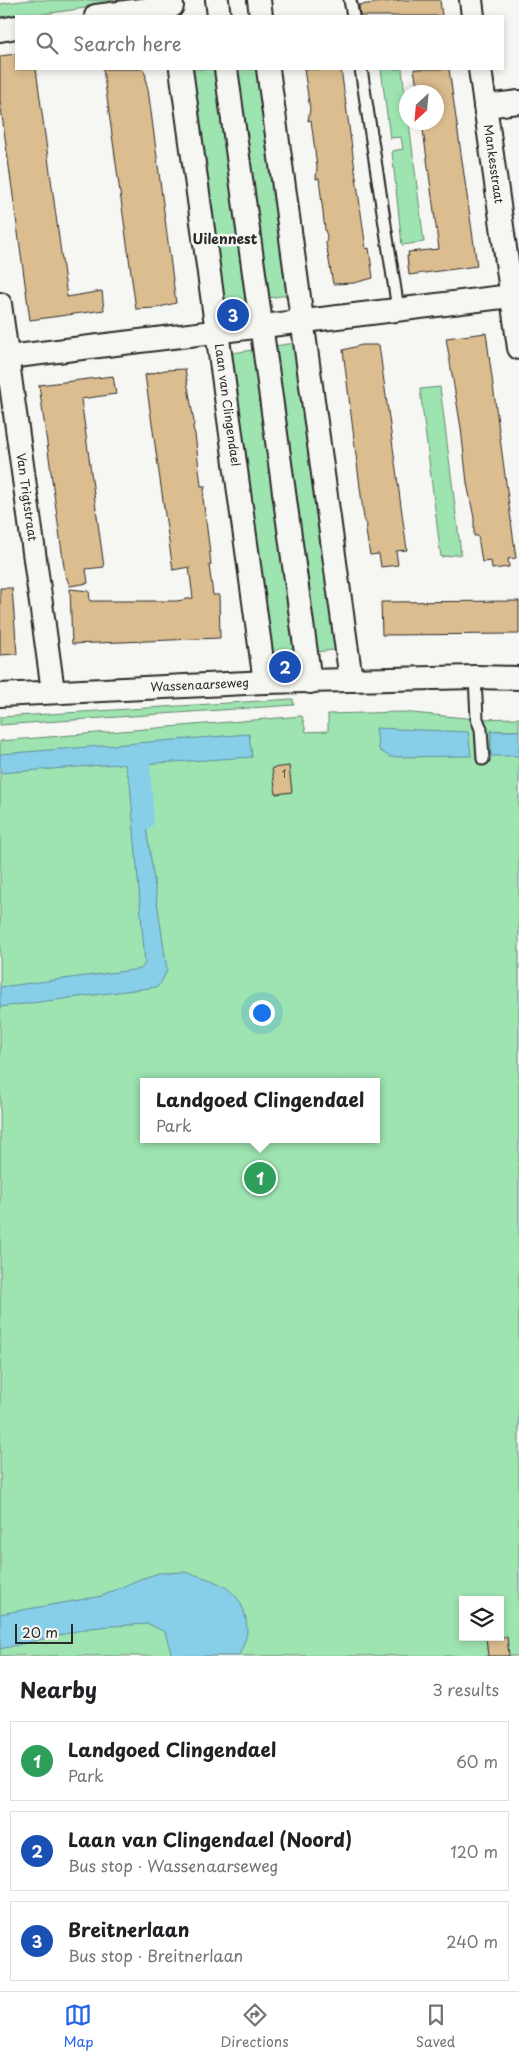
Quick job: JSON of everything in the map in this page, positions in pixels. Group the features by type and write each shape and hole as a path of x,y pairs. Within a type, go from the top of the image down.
{"street":[{"path":"217,0 219,15"},
{"path":"259,0 261,15"},
{"path":"471,0 473,15"},
{"path":"105,15 173,7"},
{"path":"0,30 15,27"},
{"name":"Laan van Clingendael","path":"181,70 265,682"},
{"path":"226,70 310,682"},
{"path":"268,70 304,321 351,680"},
{"name":"Mankesstraat","path":"480,70 516,296 519,348"},
{"path":"485,106 519,102"},
{"path":"4,357 516,296"},
{"name":"Van Trigtstraat","path":"0,304 4,357 53,691"},
{"name":"Wassenaarseweg","path":"0,695 265,682 475,677 519,678"}],"lane":[{"path":"350,0 352,15"},
{"path":"361,70 398,309"},
{"path":"475,677 477,719 481,729 482,759"}],"green space":[{"path":"29,0 141,0 37,15 15,15 0,21 0,4"},
{"path":"187,70 215,70 246,306 220,309"},
{"path":"236,70 263,70 295,294 268,298"},
{"path":"381,70 402,70 404,85 399,85 399,130 410,130 424,242 402,245 392,151 403,149 401,137 390,138"},
{"path":"303,342 344,649 315,652 274,346"},
{"path":"253,350 295,654 268,657 226,354"},
{"path":"440,387 461,554 441,557 420,389"},
{"path":"293,699 294,705 0,725 0,717"},
{"path":"401,712 477,719 519,718 519,731 491,731 491,755 519,755 519,1656 0,1656 0,741 302,716 306,732 328,731 328,714"}],"water":[{"path":"376,728 468,732 471,756 390,757 379,750"},
{"path":"491,731 519,731 519,756 491,756"},
{"path":"249,734 252,757 142,764 138,770 167,970 157,987 0,1007 0,987 141,969 145,963 130,783 125,765 116,764 0,773 0,754"},
{"path":"184,1572 218,1583 228,1589 241,1605 247,1630 239,1656 172,1656 165,1632 149,1624 90,1628 0,1649 0,1614 102,1596 140,1579 159,1573"}],"building":[{"path":"401,0 440,0 442,15 360,15 359,5"},
{"path":"15,54 15,70 36,70 67,297 102,291 104,310 30,320 0,101 0,56"},
{"path":"103,70 143,70 148,89 176,303 156,308 136,309"},
{"path":"304,70 341,70 366,249 369,248 373,278 354,283 333,284 326,243 327,236 319,178 316,179 317,167 311,120 308,121 310,109"},
{"path":"414,70 449,70 477,266 409,275 408,252 439,249 423,130 444,130 444,85 417,85"},
{"path":"486,333 516,558 508,559 509,567 492,569 491,561 482,562 478,536 474,536 474,518 467,483 461,428 446,338"},
{"path":"362,345 379,345 407,550 396,551 398,565 381,567 379,554 370,555 366,531 367,525 364,519 343,350"},
{"path":"185,369 194,422 193,428 201,486 205,486 203,498 211,565 209,565 213,595 219,595 220,638 72,644 70,589 89,591 90,601 177,601 193,598 189,567 173,570 145,375 165,370"},
{"path":"113,376 116,394 81,399 104,567 86,569 88,583 70,586 65,574 39,385"},
{"path":"0,588 12,588 17,654 0,655"},
{"path":"519,601 519,634 382,635 381,602"},
{"path":"289,766 292,792 276,794 272,768"},
{"path":"504,1637 507,1637 509,1656 488,1656 486,1641 504,1641"}],"waterway":[{"path":"139,753 144,820"}],"place":[{"name":"Breitnerlaan","path":"233,315"},
{"name":"Laan van Clingendael (Noord)","path":"285,667"},
{"name":"Landgoed Clingendael","path":"260,1178"}],"district":[{"name":"Uilennest","path":"225,239"}]}
